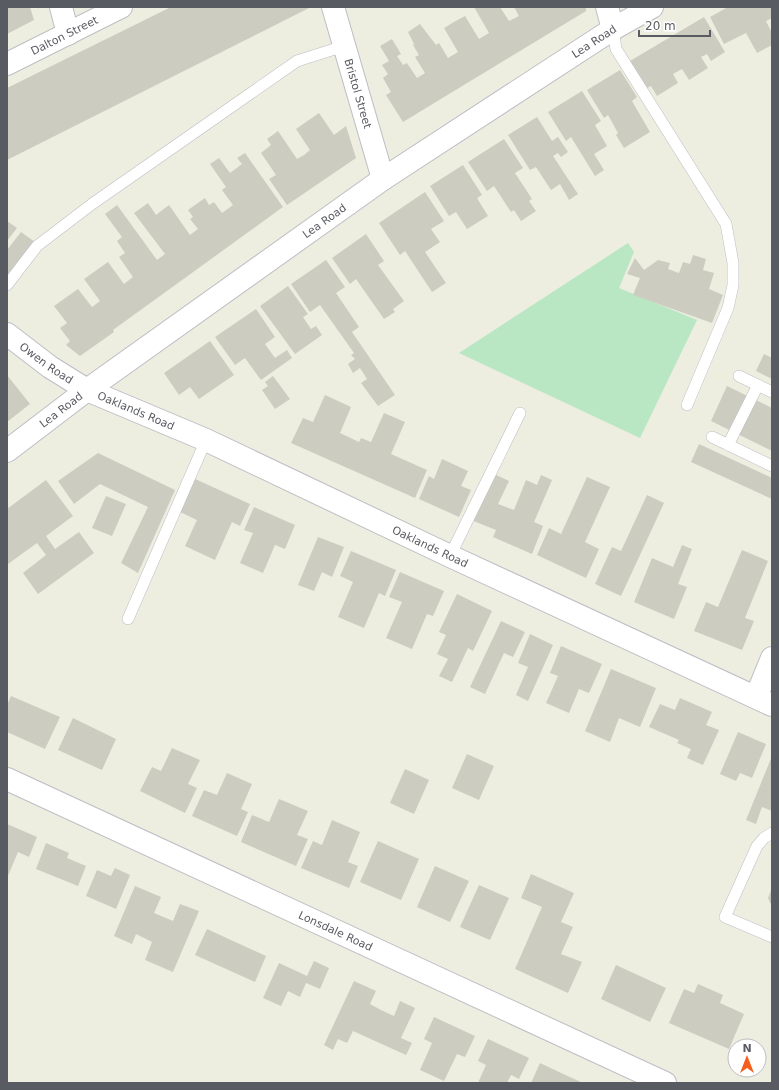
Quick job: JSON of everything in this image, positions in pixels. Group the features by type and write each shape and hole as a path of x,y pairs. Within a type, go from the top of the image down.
{"street":[{"path":"60,7 68,34"},
{"name":"Dalton Street","path":"7,64 121,7"},
{"name":"Bristol Street","path":"334,7 383,179"},
{"path":"607,7 613,29"},
{"name":"Lea Road","path":"7,451 88,390 383,179 613,29 652,7"},
{"name":"Owen Road","path":"7,334 50,367 88,390"},
{"name":"Oaklands Road","path":"88,390 206,440 450,556 764,701"},
{"path":"764,701 772,658"},
{"name":"Lonsdale Road","path":"7,779 665,1083"}],"lane":[{"path":"613,29 616,49 726,224 731,245 733,285 728,308 687,405"},
{"path":"7,285 37,246 92,204 298,61 344,46"},
{"path":"739,376 772,392"},
{"path":"728,445 758,385"},
{"path":"450,556 520,413"},
{"path":"712,437 772,466"},
{"path":"128,619 206,440"},
{"path":"772,833 764,838 757,846 725,917 772,937"}],"green space":[{"path":"628,243 634,252 619,288 697,320 640,438 459,353"}],"building":[{"path":"7,7 30,7 34,20 7,34"},
{"path":"171,7 311,7 7,160 7,88"},
{"path":"474,7 500,7 509,21 519,16 514,7 586,7 586,11 403,122 386,95 391,92 383,78 388,74 382,65 389,61 380,46 392,39 401,54 397,56 403,65 407,63 417,78 425,73 415,57 419,55 408,32 420,24 436,45 439,43 448,58 458,52 444,28 465,16 479,39 489,33"},
{"path":"728,7 772,7 772,18 766,21 772,33 772,45 757,53 746,33 724,44 710,17"},
{"path":"704,17 725,52 711,61 707,54 701,57 708,68 689,80 682,69 673,74 678,83 657,96 651,86 647,88 630,61"},
{"path":"620,70 637,97 632,101 650,132 624,148 616,135 618,133 608,115 604,118 587,90"},
{"path":"582,91 601,121 595,125 607,146 594,154 604,170 595,176 571,137 566,141 548,112"},
{"path":"319,113 334,135 346,126 356,158 287,205 269,179 276,175 261,153 271,145 267,139 278,131 297,159 304,155 310,150 296,129"},
{"path":"537,117 552,141 558,137 568,152 561,157 558,153 553,156 578,194 569,200 560,184 551,190 536,167 530,170 508,135"},
{"path":"504,139 523,168 515,173 532,199 529,201 536,211 521,221 514,210 511,212 494,186 487,191 468,162"},
{"path":"245,153 283,207 113,330 114,332 80,356 66,345 70,341 60,328 67,323 54,306 78,289 92,307 100,301 84,279 108,262 124,284 133,277 119,257 125,253 117,241 122,237 105,214 117,205 157,260 165,254 134,213 148,203 156,215 169,205 190,235 198,229 190,219 193,217 188,210 205,198 209,205 214,202 222,213 233,205 222,190 226,187 210,164 219,158 230,173 242,164 237,158"},
{"path":"463,165 482,195 477,198 488,216 467,229 456,212 449,216 430,186"},
{"path":"425,192 444,221 431,229 440,242 425,252 446,283 432,292 405,251 400,255 379,223"},
{"path":"7,221 17,228 7,241"},
{"path":"21,232 35,242 7,278 7,250"},
{"path":"366,234 384,261 378,265 404,301 393,309 395,312 384,319 356,279 350,284 332,258"},
{"path":"693,255 706,259 703,270 714,273 709,289 723,295 712,323 633,295 640,278 627,274 635,258 644,270 658,260 670,263 668,269 679,273 683,262 690,264"},
{"path":"326,260 345,287 336,293 359,327 352,332 395,395 378,406 361,383 367,379 360,368 353,373 348,364 355,359 351,355 354,353 320,305 310,312 291,284"},
{"path":"288,286 308,314 303,317 311,329 316,326 322,335 295,354 260,306"},
{"path":"256,309 275,337 265,344 275,358 287,350 292,358 261,380 245,358 235,365 215,337"},
{"path":"210,341 234,375 199,399 190,387 179,395 164,373"},
{"path":"764,354 772,358 772,379 756,371"},
{"path":"7,375 30,404 7,422"},
{"path":"273,376 290,399 275,409 262,390 268,386 265,382"},
{"path":"727,386 772,408 772,451 711,421"},
{"path":"325,395 351,407 340,433 359,442 361,438 371,442 384,413 405,422 391,454 427,470 415,498 291,443 303,418 313,422"},
{"path":"699,444 772,478 772,499 691,462"},
{"path":"98,453 175,490 138,573 121,563 148,507 100,484 74,504 58,481"},
{"path":"442,459 468,471 461,486 471,490 459,517 419,499 429,476 434,479"},
{"path":"492,473 509,481 498,504 514,510 526,480 537,485 541,475 552,480 534,522 543,526 532,554 493,537 496,530 471,520"},
{"path":"587,477 610,487 585,542 599,549 586,578 537,555 549,528 561,534"},
{"path":"193,478 250,504 240,526 232,522 215,560 185,546 197,520 178,511"},
{"path":"46,480 73,516 46,536 55,549 79,532 94,553 38,594 23,573 46,555 37,543 8,564 7,509"},
{"path":"647,495 664,503 621,596 595,584 612,547 621,551"},
{"path":"106,496 126,504 112,536 92,528"},
{"path":"254,507 295,525 285,549 275,545 263,573 240,563 253,533 244,530"},
{"path":"318,537 344,547 332,577 322,572 314,591 298,585"},
{"path":"682,545 692,549 678,584 687,587 674,619 634,602 652,558 673,567"},
{"path":"742,550 768,561 745,618 754,621 742,650 694,631 706,602 718,607"},
{"path":"351,551 396,570 385,596 379,593 364,628 338,617 353,582 340,576"},
{"path":"400,572 444,591 433,616 427,614 412,649 386,638 402,602 389,597"},
{"path":"457,594 492,611 473,651 468,648 452,682 439,676 448,659 437,654 446,635 439,632"},
{"path":"501,621 525,632 513,657 504,653 485,694 470,687"},
{"path":"530,634 553,645 528,701 516,695 528,667 518,663"},
{"path":"561,646 602,664 589,693 579,689 569,713 546,703 558,676 550,673"},
{"path":"611,669 656,688 640,727 619,718 610,742 585,731"},
{"path":"11,696 60,717 45,749 7,732 7,705"},
{"path":"680,698 712,712 706,725 719,730 703,765 687,758 691,749 677,743 679,740 649,727 660,704 675,710"},
{"path":"73,718 116,739 102,770 58,750"},
{"path":"738,732 766,744 752,778 740,773 736,781 720,774"},
{"path":"172,748 200,760 188,784 197,788 185,813 140,791 152,767 161,771"},
{"path":"467,754 494,766 479,800 452,788"},
{"path":"772,756 772,811 762,807 756,824 746,820"},
{"path":"405,769 429,780 414,814 390,803"},
{"path":"227,773 252,784 241,809 248,812 237,836 192,816 204,790 217,795"},
{"path":"279,799 308,811 297,835 308,839 296,866 241,842 252,815 269,822"},
{"path":"332,820 360,832 348,862 358,866 349,888 301,868 313,841 322,845"},
{"path":"7,824 37,837 29,857 18,852 7,878"},
{"path":"378,841 419,859 401,900 360,882"},
{"path":"46,843 69,853 67,858 86,866 78,886 36,869"},
{"path":"435,866 469,881 450,922 417,907"},
{"path":"115,868 130,875 116,909 86,896 97,870 111,876"},
{"path":"531,874 574,893 561,922 573,927 561,954 582,962 568,993 515,969 542,907 521,898"},
{"path":"479,885 509,898 490,940 460,927"},
{"path":"135,886 161,897 154,913 173,921 180,904 199,911 173,972 145,960 152,942 136,934 132,944 114,936"},
{"path":"772,888 772,907 768,898"},
{"path":"207,929 266,956 255,982 195,955"},
{"path":"314,961 329,968 320,989 306,983 300,997 288,991 281,1006 263,998 279,963 307,976"},
{"path":"616,965 666,988 650,1022 601,999"},
{"path":"354,981 376,991 370,1004 394,1016 400,1001 415,1008 401,1038 412,1043 406,1055 353,1031 347,1043 338,1039 333,1050 324,1045"},
{"path":"698,984 723,995 720,1003 744,1014 734,1038 727,1038 727,1048 669,1023 684,989 694,993"},
{"path":"434,1017 475,1036 465,1057 457,1054 444,1081 420,1070 432,1043 424,1039"},
{"path":"488,1039 529,1058 519,1079 511,1075 507,1083 478,1083 486,1065 478,1061"},
{"path":"540,1063 559,1072 583,1083 531,1083"}]}
